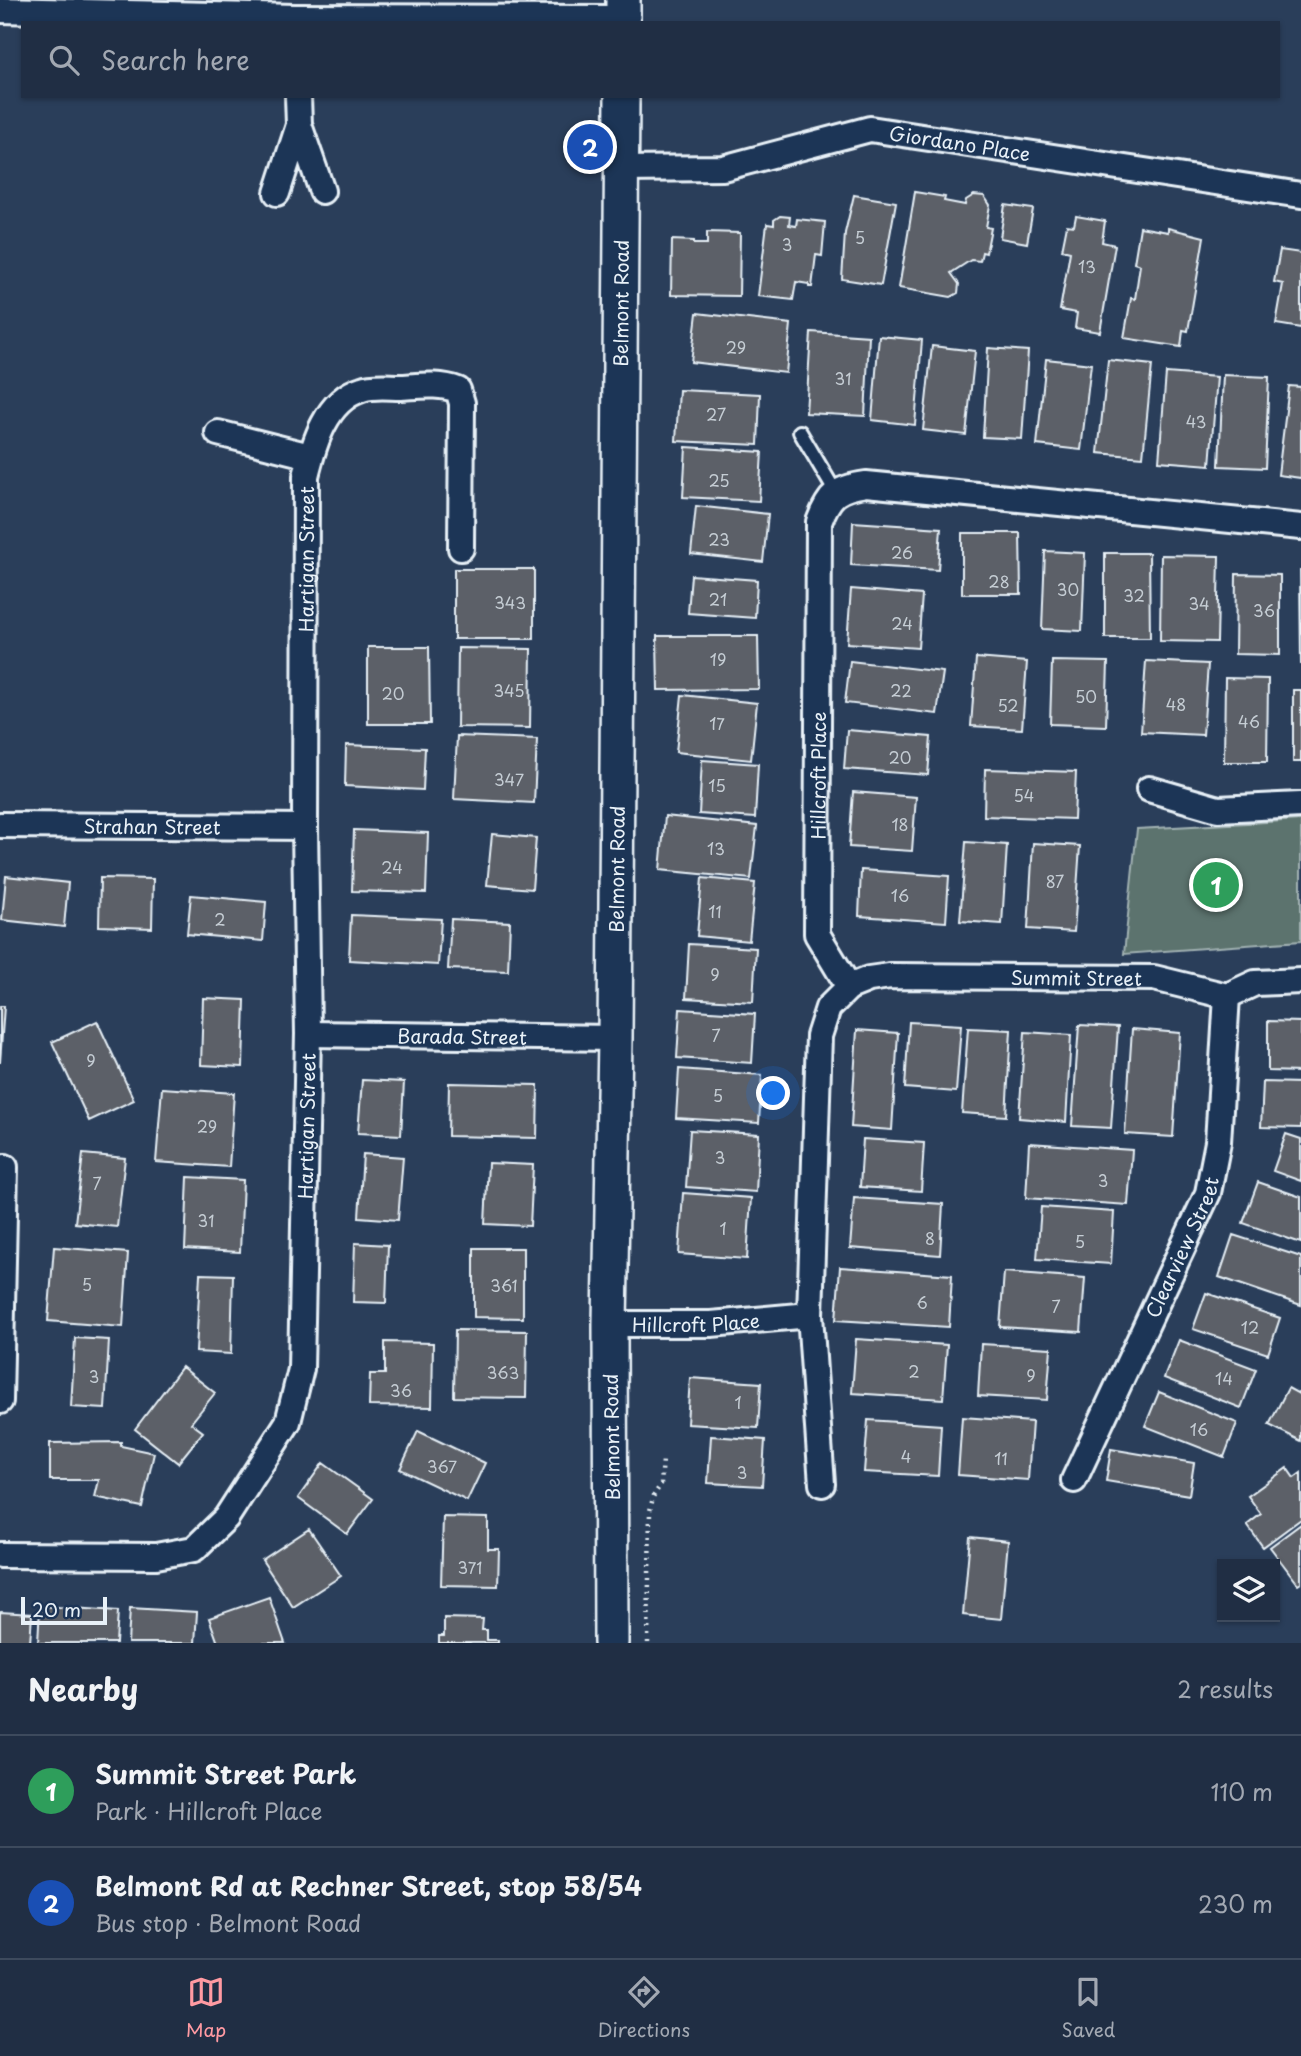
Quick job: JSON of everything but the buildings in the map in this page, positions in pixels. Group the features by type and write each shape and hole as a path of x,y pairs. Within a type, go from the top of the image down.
{"main road":[{"name":"Belmont Road","path":"611,1643 610,1324 615,1038 622,98"}],"street":[{"path":"0,10 295,20 623,13"},
{"path":"298,98 299,125 322,191"},
{"path":"277,193 299,125"},
{"name":"Giordano Place","path":"621,169 723,169 870,129 1301,195"},
{"path":"218,433 308,466 323,422 341,399 363,388 444,385 458,390 462,403 461,548"},
{"name":"Hartigan Street","path":"0,1555 156,1556 194,1549 226,1518 288,1422 301,1369 308,1034 305,827 308,466"},
{"path":"836,493 849,486 866,484 1301,527"},
{"name":"Hillcroft Place","path":"836,493 825,504 818,522 817,934 849,987"},
{"path":"1149,789 1218,809 1301,805"},
{"name":"Strahan Street","path":"0,825 305,827"},
{"name":"Summit Street","path":"849,987 869,979 890,976 1154,978 1227,996"},
{"path":"1227,996 1255,984 1301,981"},
{"path":"822,1484 810,1315 819,1037 828,1008 849,987"},
{"name":"Clearview Street","path":"1074,1480 1208,1193 1218,1142 1227,996"},
{"name":"Barada Street","path":"308,1034 615,1038"},
{"path":"0,1401 5,1167"},
{"name":"Hillcroft Place","path":"610,1324 711,1324 810,1315"}],"lane":[{"path":"800,432 836,493"}],"path":[{"path":"648,1643 650,1511 653,1497 661,1484 663,1460"}],"green space":[{"path":"1301,820 1301,941 1124,954 1137,829"}],"place":[{"name":"Belmont Rd at Rechner Street, stop 58/54","path":"590,147"},
{"name":"Summit Street Park","path":"1216,885"}]}
